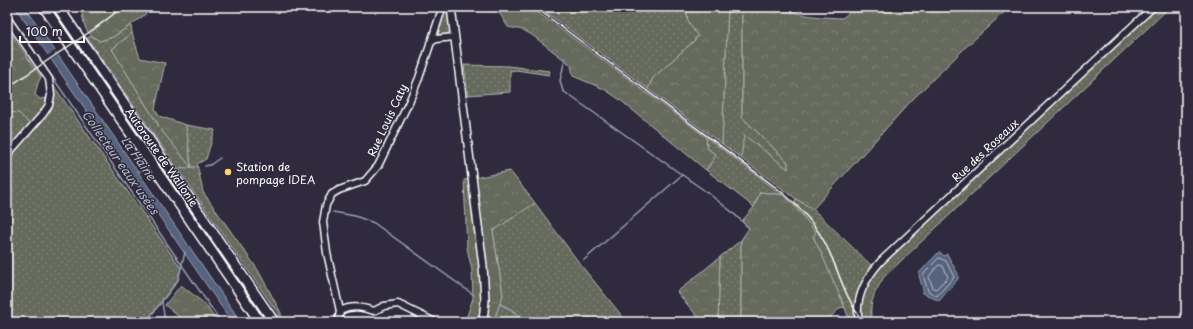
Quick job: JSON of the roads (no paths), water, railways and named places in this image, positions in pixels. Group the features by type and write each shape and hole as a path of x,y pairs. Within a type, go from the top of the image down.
{"highway":[{"name":"Autoroute de Wallonie","path":"44,7 260,322"},
{"name":"Autoroute de Wallonie","path":"58,7 274,322"}],"main road":[{"path":"451,7 483,266 485,300 483,322"}],"street":[{"name":"Rue des Roseaux","path":"858,322 857,313 860,294 865,281 878,265 1153,7"},
{"name":"Rue Louis Caty","path":"338,322 340,311 327,253 323,222 326,205 332,194 365,181 378,166 410,102 441,12"},
{"path":"7,18 49,79 51,89 49,105 7,155"},
{"path":"430,44 436,39 454,37"},
{"path":"340,311 358,306 374,310 384,306 398,304 427,320 436,322"}],"water":[{"path":"15,7 25,7 241,322 232,322"},
{"path":"938,253 941,253 944,256 947,254 958,274 958,279 939,301 923,293 919,273"}],"waterway":[{"name":"Collecteur eaux usées","path":"7,11 221,322"},
{"path":"565,59 560,81 563,91 708,193 749,228"},
{"path":"205,166 210,165 220,158"},
{"path":"180,169 195,167"},
{"name":"La Haine","path":"138,171 144,171"},
{"path":"584,260 682,175"},
{"path":"333,212 355,216 374,223 474,295"},
{"path":"146,322 178,280 185,252"},
{"path":"162,302 165,322"},
{"path":"500,304 517,313 524,322"}],"railway":[{"path":"7,88 94,29 123,7"},
{"path":"535,7 778,189 793,202 818,230 832,257 847,295 863,322"}],"place":[{"name":"Station de pompage IDEA","path":"228,172"}]}
